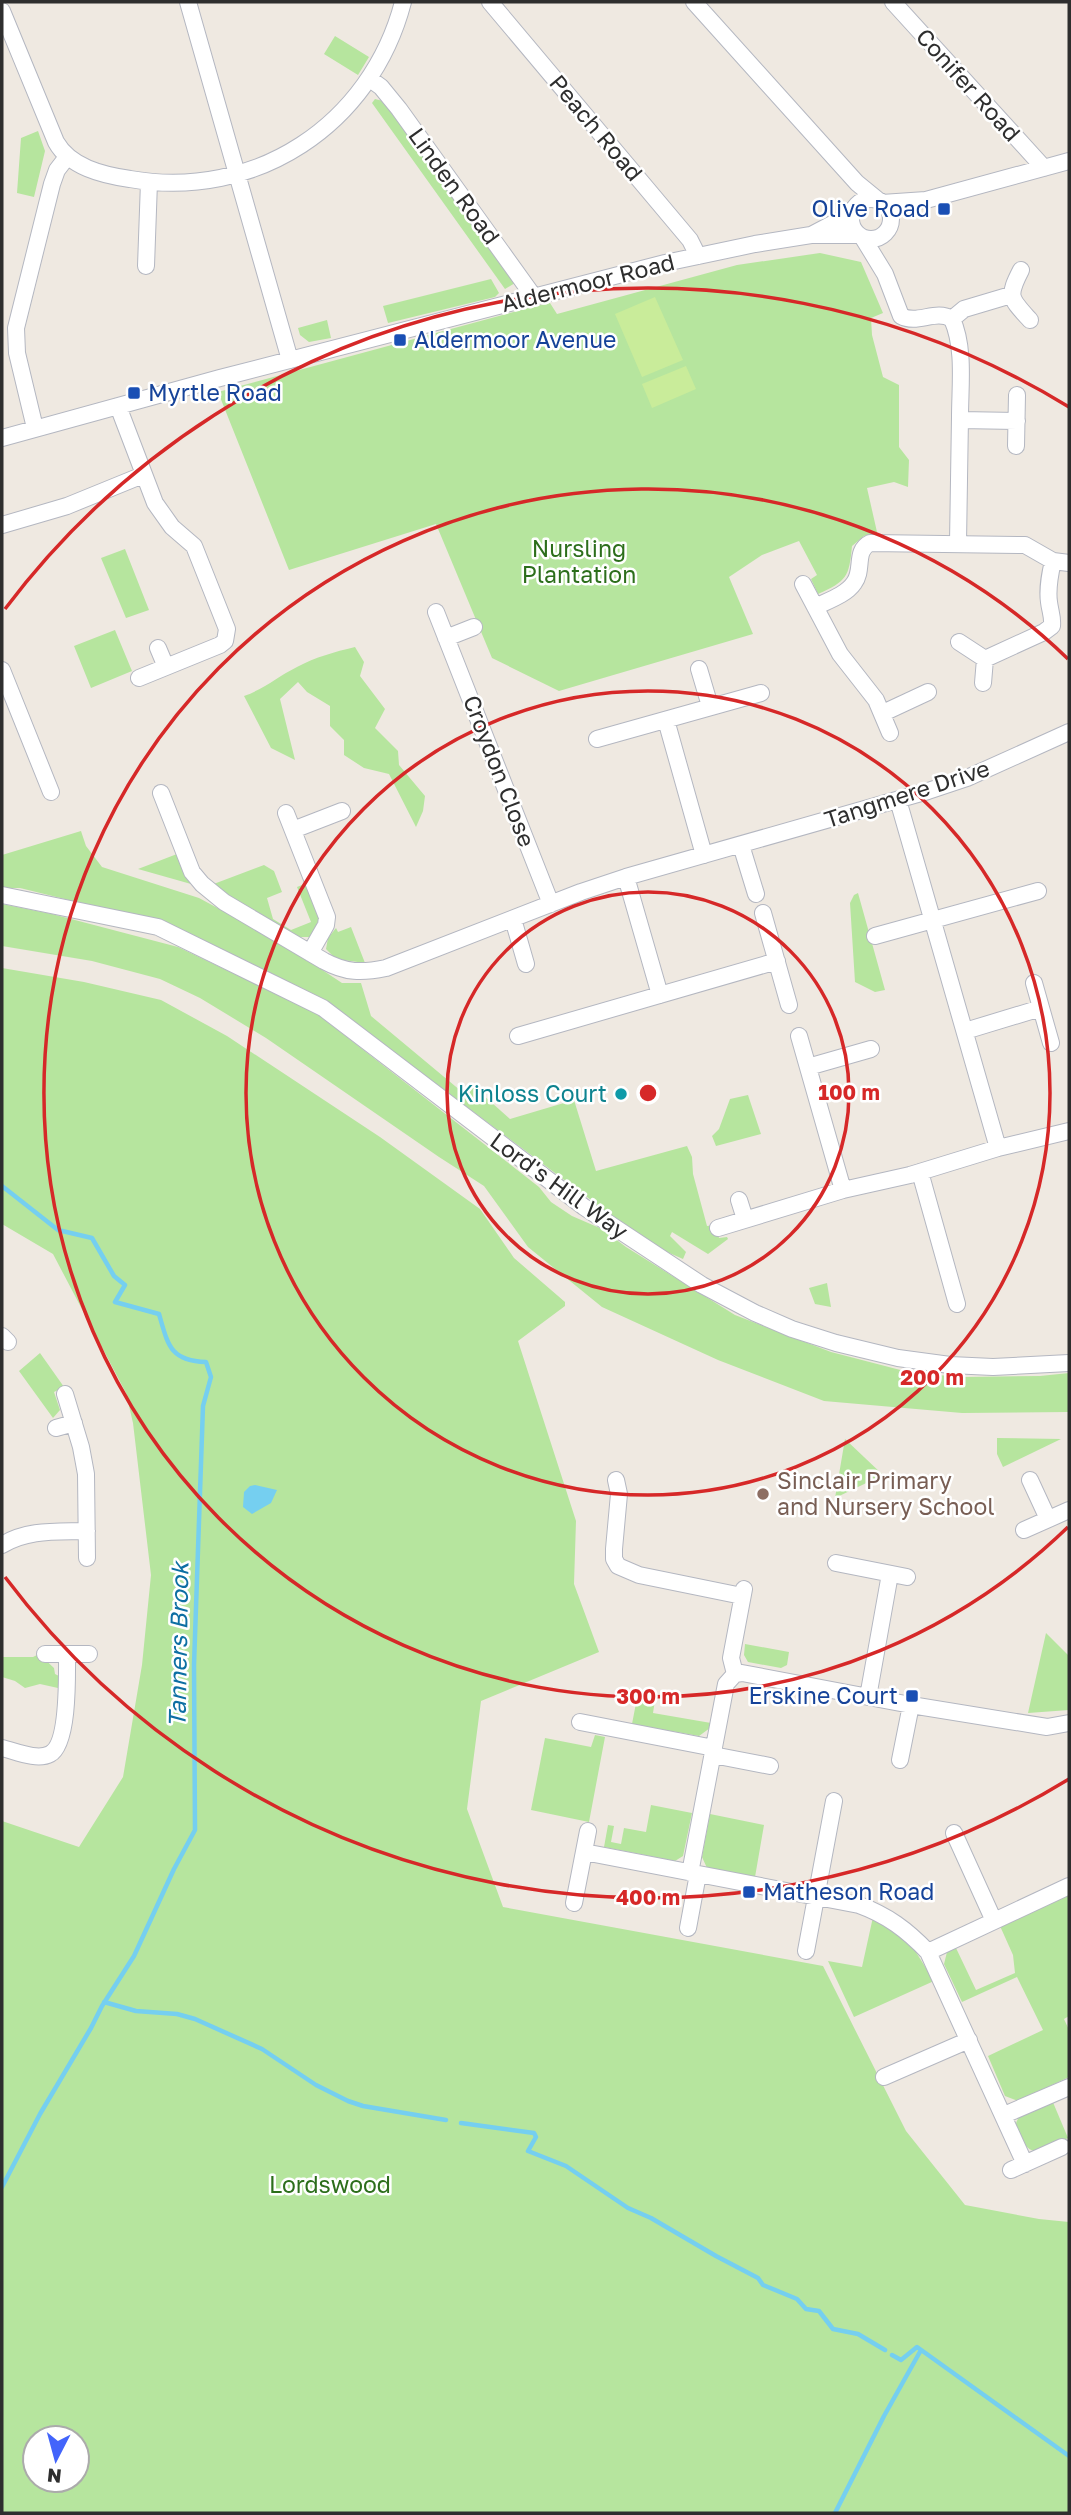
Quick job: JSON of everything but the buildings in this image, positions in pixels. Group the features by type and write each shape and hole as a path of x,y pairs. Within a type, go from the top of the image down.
{"street":[{"path":"188,2 290,360"},
{"path":"2,10 56,142 67,157 102,173 149,181 195,182 238,175 274,160 313,136 345,109 370,79 391,38 402,2"},
{"name":"Peach Road","path":"490,2 690,240 698,256"},
{"path":"694,2 857,183 881,202 890,214 885,274"},
{"name":"Conifer Road","path":"893,2 1044,168"},
{"name":"Linden Road","path":"370,79 381,87 399,109 534,297"},
{"path":"35,428 17,353 16,328 52,184 57,170 67,157"},
{"path":"853,211 865,200 926,200 1069,161"},
{"path":"146,266 149,181"},
{"path":"857,183 852,228 885,274 901,316 911,320 942,314 952,319 959,347 958,544"},
{"path":"860,236 875,239 926,200"},
{"name":"Aldermoor Road","path":"811,235 853,211"},
{"name":"Aldermoor Road","path":"2,438 290,360 698,256 811,235 860,236"},
{"path":"1021,270 1011,295 1030,320"},
{"path":"952,319 964,309 1011,295"},
{"path":"1016,446 1017,395"},
{"path":"118,406 159,512 194,547 227,629 225,641 220,645 139,678"},
{"path":"960,420 1017,421"},
{"path":"2,525 67,506 143,475"},
{"path":"815,607 852,586 859,573 860,553 866,544 1026,545 1061,562 1049,580 1052,626 985,659"},
{"path":"803,584 840,654 869,688 883,713 890,733"},
{"name":"Croydon Close","path":"436,612 551,904"},
{"path":"446,639 474,628"},
{"path":"959,642 985,659"},
{"path":"158,648 166,667"},
{"path":"983,683 985,659"},
{"path":"699,669 710,706"},
{"path":"2,670 51,792"},
{"path":"883,713 928,692"},
{"path":"597,739 710,706 752,701"},
{"path":"666,720 704,855"},
{"name":"Tangmere Drive","path":"161,793 188,861 200,882 224,902 310,953 341,969 360,972 386,968 626,877 967,778 1069,732"},
{"path":"898,800 998,1148"},
{"path":"293,830 342,811"},
{"path":"286,813 327,917 326,925 310,953"},
{"path":"741,845 755,894"},
{"path":"626,877 660,995"},
{"path":"875,936 1038,891"},
{"name":"Lord's Hill Way","path":"2,894 158,927 323,1008 584,1207 702,1285 779,1324 836,1343 898,1358 950,1365 993,1367 1069,1363"},
{"path":"763,913 789,1005"},
{"path":"513,919 526,964"},
{"path":"519,1036 777,961"},
{"path":"1034,983 1051,1043"},
{"path":"965,1031 1041,1008"},
{"path":"799,1036 844,1190"},
{"path":"808,1067 871,1049"},
{"path":"718,1228 844,1190 1069,1131"},
{"path":"920,1172 957,1304"},
{"path":"739,1200 745,1219"},
{"path":"65,1394 86,1474 87,1558"},
{"path":"56,1428 74,1423"},
{"path":"616,1479 618,1501 613,1538 614,1559 618,1566 639,1574 743,1592 731,1658 735,1674"},
{"path":"1030,1480 1048,1519"},
{"path":"618,1501 635,1503"},
{"path":"1024,1531 1069,1510"},
{"path":"2,1545 14,1538 36,1532 88,1531"},
{"path":"835,1563 907,1577"},
{"path":"869,1696 890,1574"},
{"path":"45,1654 89,1654"},
{"path":"2,1748 41,1756 52,1753 56,1748 64,1716 67,1654"},
{"path":"688,1928 713,1751 726,1684 735,1674 743,1673 911,1705 1047,1727 1069,1723"},
{"path":"900,1760 911,1705"},
{"path":"580,1722 770,1766"},
{"path":"806,1951 834,1801"},
{"path":"574,1903 588,1831"},
{"path":"954,1833 994,1921"},
{"path":"584,1852 875,1910 911,1934 928,1952 1004,2116 1018,2167 1062,2147"},
{"path":"928,1952 1069,1886"},
{"path":"884,2077 969,2040"},
{"path":"1004,2116 1069,2087"}],"green space":[{"path":"335,36 369,57 358,75 324,54"},
{"path":"375,99 383,101 515,283 505,289 372,103"},
{"path":"38,131 45,151 34,197 17,193 21,138"},
{"name":"Nursling Plantation","path":"820,253 861,262 883,313 871,318 872,335 883,377 899,385 899,447 909,460 908,487 894,482 867,488 877,532 864,536 852,546 850,565 845,577 818,594 811,579 817,575 799,541 762,555 729,577 753,634 559,691 492,658 436,524 289,570 218,392 536,306 550,303 557,314 737,265"},
{"path":"491,279 499,293 495,297 388,323 383,306"},
{"path":"655,297 683,360 642,377 615,314"},
{"path":"327,320 331,338 309,342 300,335 298,328"},
{"path":"686,366 696,389 652,408 642,384"},
{"path":"125,549 149,610 126,618 101,558"},
{"path":"115,630 132,671 91,688 74,646"},
{"path":"355,647 364,662 360,676 385,709 375,728 398,751 399,765 425,796 423,811 416,827 389,774 364,768 344,755 344,740 330,726 330,706 307,692 298,682 280,699 295,760 271,748 244,696 311,660"},
{"path":"81,831 86,846 102,867 199,898 277,940 342,983 361,983 371,1016 461,1091 473,1086 510,1119 574,1100 596,1171 687,1146 692,1157 693,1174 707,1226 716,1225 719,1238 728,1239 708,1254 672,1232 670,1236 686,1252 683,1259 651,1245 328,1003 162,923 20,888 2,888 2,855"},
{"path":"177,854 191,884 138,869"},
{"path":"264,865 274,871 282,892 267,898 273,919 291,930 311,922 297,887 307,883 318,911 317,923 309,937 298,937 211,885"},
{"path":"858,893 885,990 875,992 855,982 850,903"},
{"path":"2,904 52,914 178,947 316,1013 539,1187 551,1202 572,1216 602,1229 735,1315 831,1352 912,1373 964,1377 1069,1373 1069,1412 962,1413 824,1401 718,1360 602,1307 528,1247 484,1186 266,1038 200,998 160,979 92,961 2,946"},
{"path":"351,927 365,963 336,959 326,949 328,938 336,928 338,932"},
{"name":"Lordswood","path":"2,968 84,982 161,1000 227,1036 380,1137 480,1209 514,1258 565,1302 565,1306 518,1341 576,1521 574,1584 599,1652 481,1701 467,1809 503,1907 823,1966 906,2131 965,2205 1069,2222 1069,2513 2,2513 2,1821 79,1847 123,1777 142,1665 151,1575 133,1423 126,1393 53,1254 2,1224"},
{"path":"748,1095 761,1134 716,1146 712,1136 719,1129 730,1099"},
{"path":"827,1283 831,1307 815,1304 809,1288"},
{"path":"40,1353 64,1387 54,1392 60,1410 53,1418 19,1371"},
{"path":"997,1438 1061,1439 1003,1467 997,1454"},
{"path":"845,1439 883,1475 835,1498"},
{"path":"1046,1633 1069,1656 1069,1710 1028,1713"},
{"path":"745,1644 789,1652 787,1665 781,1668 748,1662 744,1655"},
{"path":"39,1654 54,1668 55,1674 61,1677 62,1684 58,1688 40,1684 25,1688 2,1677 2,1657 33,1657"},
{"path":"625,1688 656,1694 653,1713 711,1723 710,1728 699,1736 632,1724 637,1698 623,1695"},
{"path":"595,1735 605,1737 589,1822 531,1810 545,1738 591,1747"},
{"path":"651,1805 692,1813 683,1856 675,1861 604,1847 608,1825 614,1826 611,1842 621,1844 624,1828 646,1832"},
{"path":"710,1814 764,1825 755,1877 707,1868 702,1857"},
{"path":"1069,1893 1069,2016 1064,2019 1069,2030 1069,2077 1018,2101 1005,2096 988,2056 1043,2030 1017,1977 962,2002 944,1964 947,1952 956,1948 976,1990 1015,1973 1013,1955 1000,1926"},
{"path":"873,1917 909,1941 934,1981 854,2017 828,1961 862,1967"},
{"path":"1052,2100 1068,2138 1040,2151 1029,2149 1017,2131 1016,2123 1024,2113"}],"water":[{"path":"255,1485 277,1490 271,1503 252,1514 243,1507 244,1492"}],"waterway":[{"name":"Tanners Brook","path":"2,1186 58,1230 92,1238 114,1276 125,1285 115,1302 159,1314 172,1349 185,1358 206,1362 211,1377 203,1406 194,1665 195,1830 134,1956 40,2114 2,2187"},
{"path":"104,2002 136,2011 177,2014 195,2019 262,2049 316,2085 348,2101 446,2120"},
{"path":"461,2123 534,2133 536,2137 528,2151 566,2166 628,2208 758,2278 763,2285 797,2299 806,2309 819,2311 833,2329 858,2334 885,2350"},
{"path":"892,2355 901,2360 917,2347 1069,2456"},
{"path":"835,2513 921,2350"}],"place":[{"name":"Olive Road","path":"944,209"},
{"name":"Aldermoor Avenue","path":"400,340"},
{"name":"Myrtle Road","path":"134,393"},
{"name":"Kinloss Court","path":"621,1094"},
{"name":"Sinclair Primary and Nursery School","path":"763,1494"},
{"name":"Erskine Court","path":"912,1696"},
{"name":"Matheson Road","path":"749,1892"}]}
